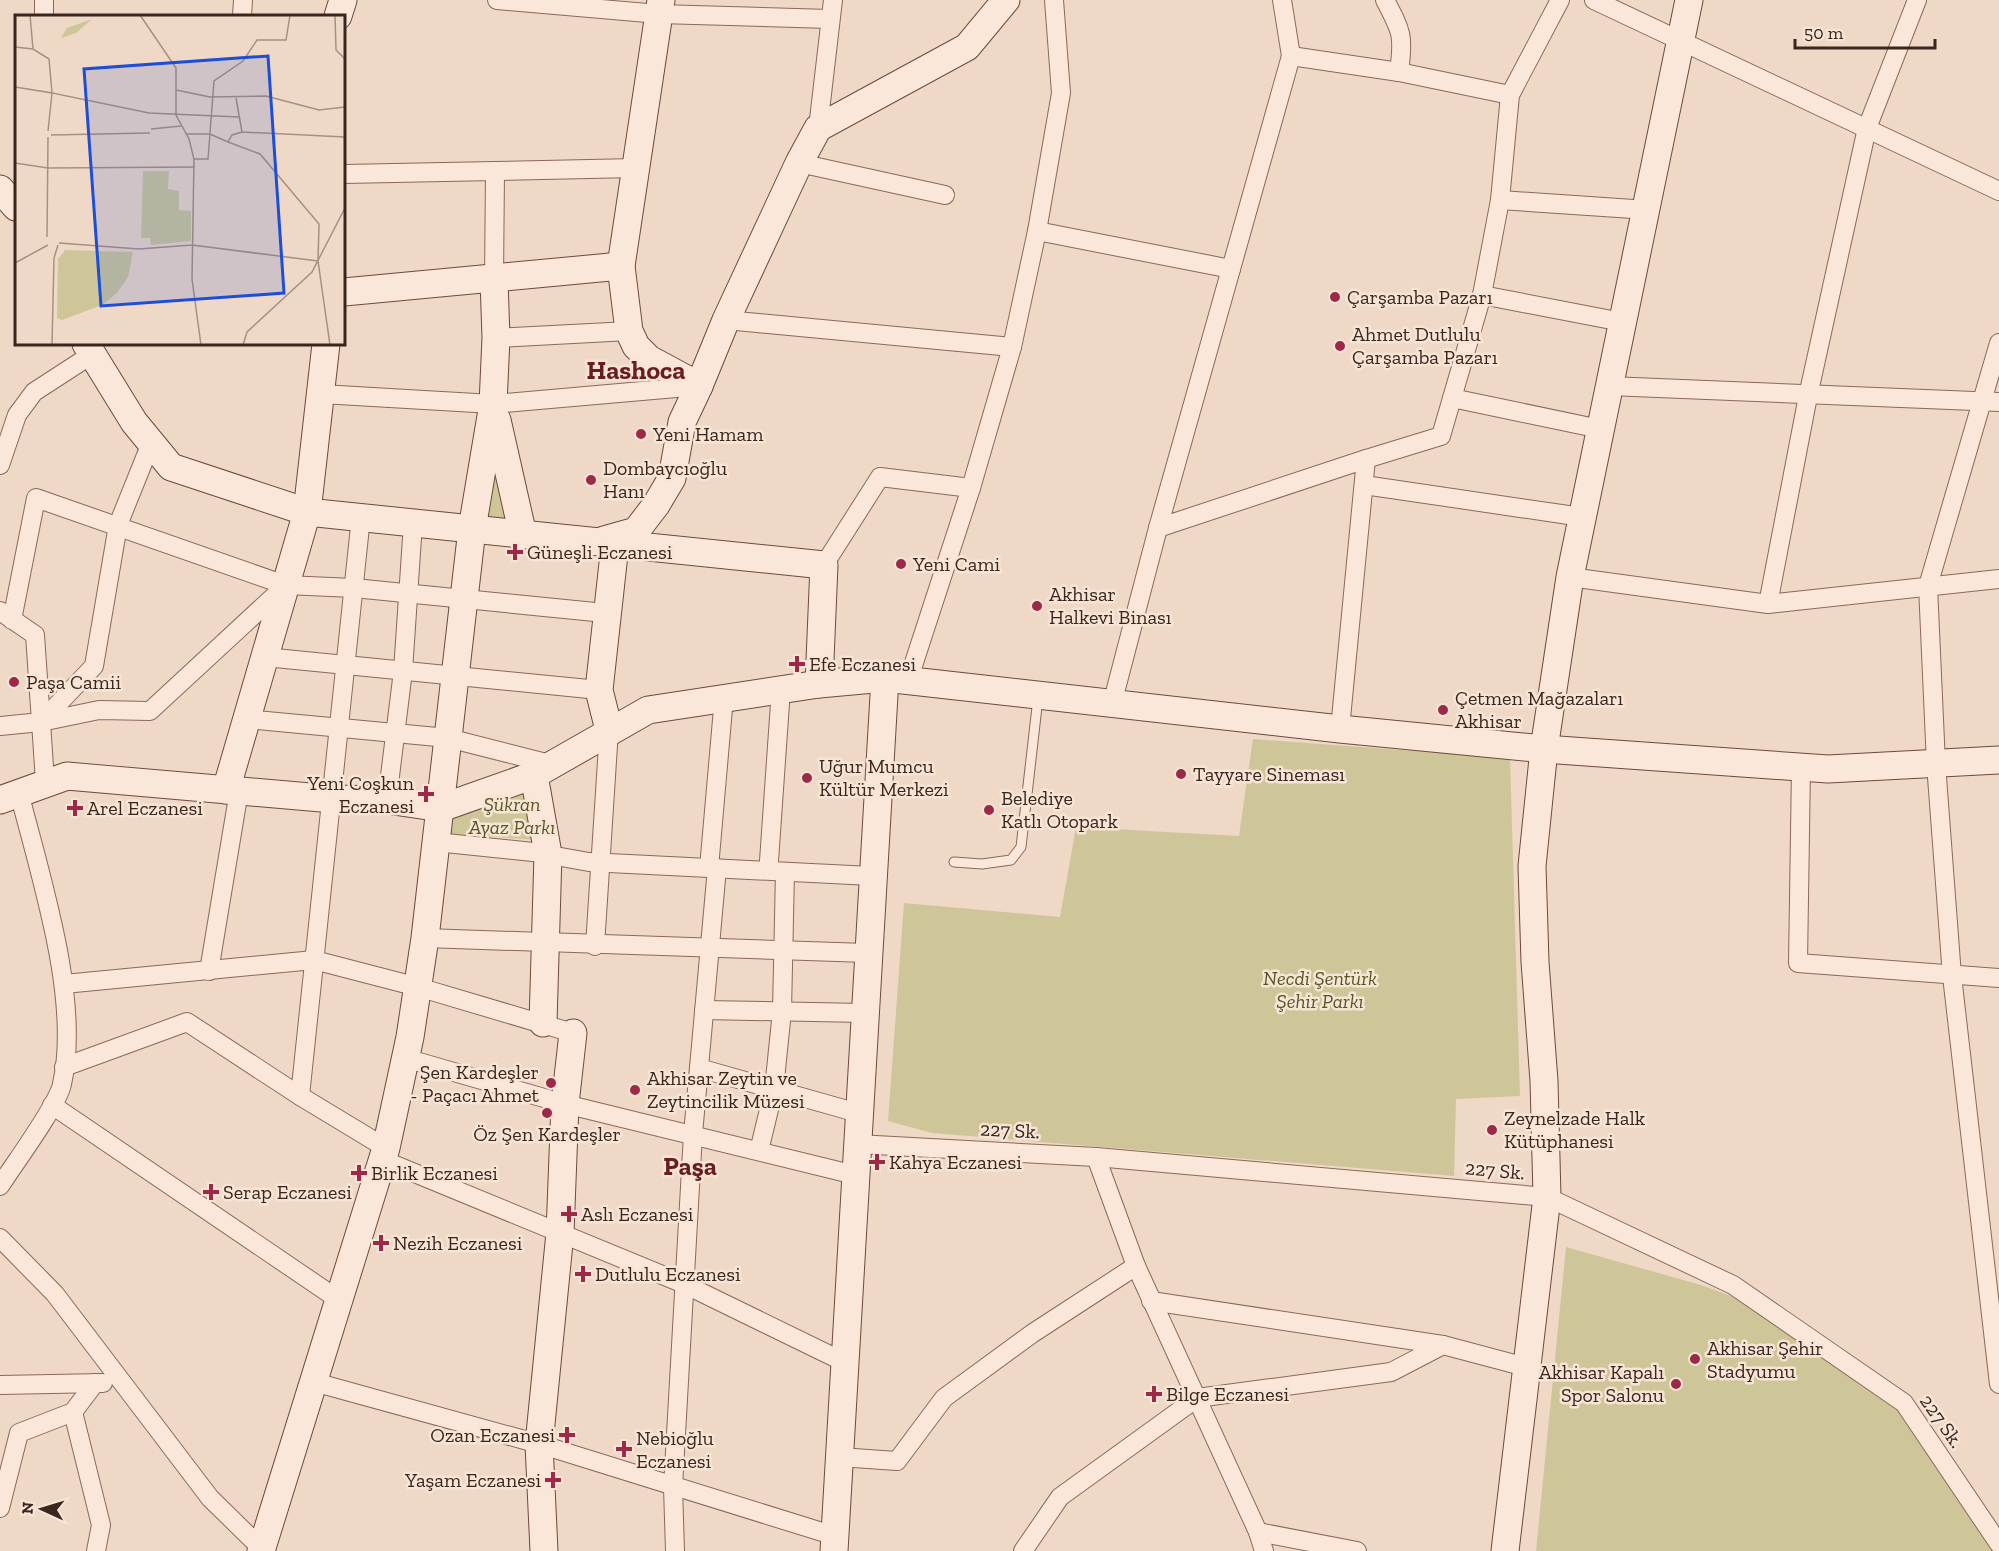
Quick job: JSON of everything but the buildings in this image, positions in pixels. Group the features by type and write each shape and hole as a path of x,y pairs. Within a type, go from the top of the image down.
{"street":[{"path":"242,15 243,0"},
{"path":"338,15 343,0"},
{"path":"497,0 660,7 830,19"},
{"path":"605,543 636,531 656,505 672,478 682,422 726,320 799,163 818,128 833,0"},
{"path":"818,128 967,47 1005,0"},
{"path":"314,1382 538,1444 673,1487 834,1544 872,876 896,680 971,488 1012,347 1037,231 1061,93 1054,0"},
{"path":"1112,704 1158,528 1291,56 1282,0"},
{"path":"1385,0 1401,31 1403,43 1399,72"},
{"path":"1158,528 1441,436 1482,295 1500,200 1510,95 1560,0"},
{"path":"1594,0 1999,191"},
{"path":"1505,1551 1546,1197 1544,1081 1535,962 1533,866 1544,749 1570,577 1622,322 1648,210 1689,0"},
{"path":"1768,604 1808,396 1867,128 1917,0"},
{"path":"660,7 621,266 629,331 636,346 650,359 699,386"},
{"path":"1291,56 1399,72 1510,95"},
{"path":"799,163 945,195"},
{"path":"345,174 636,168"},
{"path":"0,1238 55,1294 210,1498 262,1550 384,1154 418,987 441,808 472,529 493,404 496,338 495,171"},
{"path":"0,189 15,206"},
{"path":"1500,200 1648,210"},
{"path":"1037,231 1231,269"},
{"path":"345,292 494,280 621,266"},
{"path":"1482,295 1622,322"},
{"path":"726,320 1012,347"},
{"path":"496,338 629,331"},
{"path":"1999,343 1928,586 1936,764 1952,976 1993,1288 1999,1384"},
{"path":"209,971 232,791 246,719 307,512 326,345"},
{"path":"0,465 17,415 34,392 89,349 134,422 171,467 307,512 824,565"},
{"path":"321,394 493,404 699,386"},
{"path":"1609,386 1808,396 1999,402"},
{"path":"1452,398 1600,429"},
{"path":"493,404 524,535"},
{"path":"41,722 94,666 118,525 151,443"},
{"path":"1340,729 1366,459"},
{"path":"819,684 824,565 880,477 971,488"},
{"path":"1364,484 1582,518"},
{"path":"45,782 35,635 6,615 36,498 285,585 354,588 605,613"},
{"path":"300,1096 361,518"},
{"path":"387,800 403,671 414,523"},
{"path":"595,946 609,730 599,690 605,613 605,543"},
{"path":"1570,577 1768,604 1999,579"},
{"path":"0,726 41,722 99,711 150,711 285,585"},
{"path":"264,657 345,663 455,677 599,690"},
{"path":"0,1186 62,1086 66,1037 64,984 56,940 10,796 67,776 333,799 387,800 441,808 544,770 609,730 648,710 819,684 896,680 1544,749 1828,769 1999,760"},
{"path":"769,861 782,689"},
{"path":"675,1551 673,1487 684,1284 693,1134 709,949 724,697"},
{"path":"246,719 340,726 448,738 544,770"},
{"path":"1801,767 1798,963 1999,978"},
{"path":"543,1023 548,854 544,770"},
{"path":"436,842 548,854 599,863 872,876"},
{"path":"759,1151 774,1089 782,1011 785,872"},
{"path":"425,938 595,946 867,953"},
{"path":"64,984 315,960 418,987 573,1033 565,1104 560,1233 538,1444 543,1551"},
{"path":"704,1010 864,1013"},
{"path":"64,1067 187,1022 384,1154 560,1233 684,1284 844,1362"},
{"path":"405,1058 565,1104 855,1175"},
{"path":"699,1068 858,1113"},
{"path":"52,1105 339,1300"},
{"name":"227 Sk.","path":"857,1144 1096,1157 1546,1197 1733,1285 1904,1403 1999,1544"},
{"path":"1096,1157 1136,1266 1258,1532 1264,1551"},
{"path":"839,1457 897,1461 944,1398 1033,1333 1136,1266"},
{"path":"1151,1301 1443,1346 1526,1367"},
{"path":"1023,1551 1060,1497 1197,1398 1391,1372 1443,1346"},
{"path":"0,1508 19,1433 73,1412 94,1383"},
{"path":"0,1385 121,1383"},
{"path":"73,1412 101,1525 96,1551"},
{"path":"1258,1532 1357,1551"}],"lane":[{"path":"954,862 982,864 1011,860 1021,847 1039,695"}],"green space":[{"path":"492,442 511,527 480,514"},
{"name":"Necdi Şentürk Şehir Parkı","path":"1253,739 1510,758 1520,1096 1456,1099 1454,1176 932,1133 888,1121 904,903 1060,917 1076,827 1239,836"},
{"name":"Şükran Ayaz Parkı","path":"530,785 539,840 451,834 453,813"},
{"name":"Akhisar Şehir Stadyumu","path":"1566,1247 1701,1285 1769,1310 1900,1408 1999,1551 1536,1551"}],"place":[{"name":"Çarşamba Pazarı","path":"1335,297"},
{"name":"Ahmet Dutlulu Çarşamba Pazarı","path":"1340,346"},
{"name":"Yeni Hamam","path":"641,434"},
{"name":"Dombaycıoğlu Hanı","path":"591,480"},
{"name":"Güneşli Eczanesi","path":"515,552"},
{"name":"Yeni Cami","path":"901,564"},
{"name":"Akhisar Halkevi Binası","path":"1037,606"},
{"name":"Efe Eczanesi","path":"797,664"},
{"name":"Paşa Camii","path":"14,682"},
{"name":"Çetmen Mağazaları Akhisar","path":"1443,710"},
{"name":"Tayyare Sineması","path":"1181,774"},
{"name":"Uğur Mumcu Kültür Merkezi","path":"807,778"},
{"name":"Yeni Coşkun Eczanesi","path":"426,794"},
{"name":"Arel Eczanesi","path":"75,808"},
{"name":"Belediye Katlı Otopark","path":"989,810"},
{"name":"Şen Kardeşler - Paçacı Ahmet","path":"551,1083"},
{"name":"Akhisar Zeytin ve Zeytincilik Müzesi","path":"635,1090"},
{"name":"Öz Şen Kardeşler","path":"547,1113"},
{"name":"Zeynelzade Halk Kütüphanesi","path":"1492,1130"},
{"name":"Kahya Eczanesi","path":"877,1162"},
{"name":"Birlik Eczanesi","path":"359,1173"},
{"name":"Serap Eczanesi","path":"211,1192"},
{"name":"Aslı Eczanesi","path":"569,1214"},
{"name":"Nezih Eczanesi","path":"381,1243"},
{"name":"Dutlulu Eczanesi","path":"583,1274"},
{"name":"Akhisar Şehir Stadyumu","path":"1695,1359"},
{"name":"Akhisar Kapalı Spor Salonu","path":"1676,1384"},
{"name":"Bilge Eczanesi","path":"1154,1394"},
{"name":"Ozan Eczanesi","path":"567,1435"},
{"name":"Nebioğlu Eczanesi","path":"624,1449"},
{"name":"Yaşam Eczanesi","path":"553,1480"}],"district":[{"name":"Hashoca","path":"636,370"},
{"name":"Paşa","path":"690,1166"}]}
